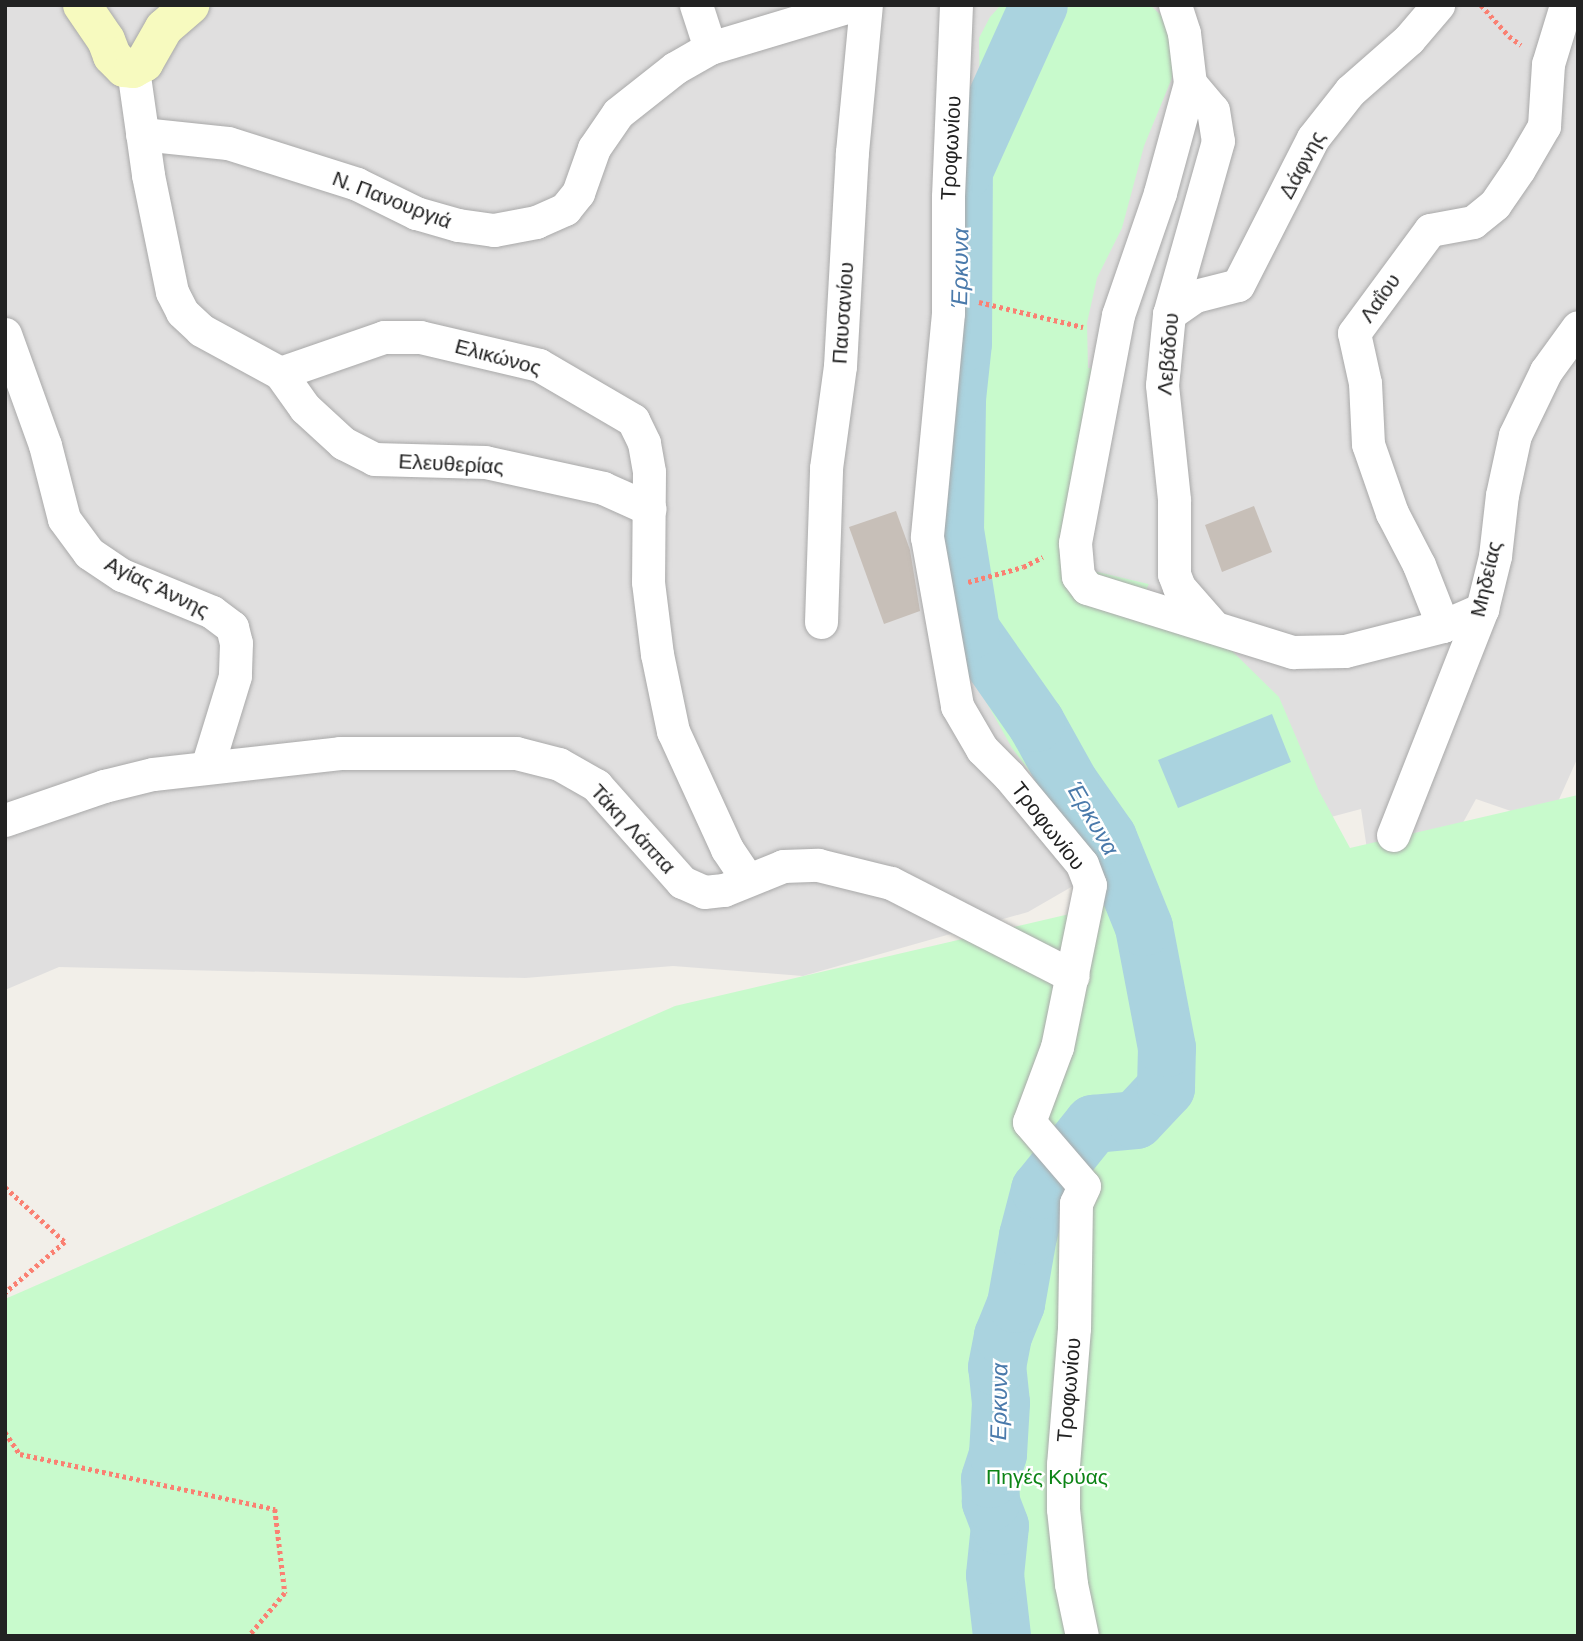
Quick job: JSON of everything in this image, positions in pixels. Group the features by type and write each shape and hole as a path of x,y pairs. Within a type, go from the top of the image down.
{"main road":[{"path":"82,5 106,40 112,56 124,68 134,69 144,63 164,28 190,5"}],"street":[{"path":"696,5 710,48"},
{"name":"Ν. Πανουργιά","path":"142,134 228,143 357,184 416,213 458,225 494,230 536,222 565,209 578,193 594,148 618,113 675,68 710,48 853,5"},
{"name":"Παυσανίου","path":"821,622 826,468 840,366 852,152 866,5"},
{"name":"Τροφωνίου","path":"956,5 948,197 948,294 939,432 927,537 957,706 982,749 1009,776 1082,864 1090,885 1057,1047 1029,1122 1084,1186 1076,1203 1074,1314 1063,1464 1063,1509 1071,1584 1082,1636"},
{"path":"1175,5 1184,33 1190,83 1160,193 1114,335 1075,543 1078,576 1087,588 1293,652 1345,651 1443,626 1482,609"},
{"name":"Δάφνης","path":"1169,314 1195,296 1238,285 1313,138 1350,91 1409,39 1438,5"},
{"name":"Λαΐου","path":"1443,626 1419,565 1392,513 1368,444 1366,383 1354,333 1430,230 1473,222 1495,204 1544,126 1548,64 1566,5"},
{"path":"134,69 142,134 172,292 182,312 201,330 280,373"},
{"name":"Λεβάδου","path":"1190,83 1213,110 1218,141 1169,314 1162,385 1174,500 1174,574 1179,587 1213,626"},
{"name":"Μηδείας","path":"1393,835 1482,609 1495,556 1502,495 1515,435 1546,371 1578,327"},
{"name":"Αγίας Άννης","path":"5,334 45,445 64,519 89,553 122,575 212,612 232,628 236,643 235,676 207,767"},
{"name":"Ελικώνος","path":"280,373 398,335 420,337 539,365 633,420 645,443 650,509 648,582 657,654 673,731 727,849 748,880"},
{"name":"Ελευθερίας","path":"280,373 305,408 343,443 374,459 485,462 603,488 650,509"},
{"name":"Τάκη Λάππα","path":"5,820 104,786 153,774 341,753 516,753 559,764 596,785 682,881 704,892 724,890 783,866 818,865 891,883 1073,976"}],"path":[{"path":"1480,5 1509,36 1548,64"},
{"path":"948,294 1114,335"},
{"path":"937,590 1023,567"},
{"path":"5,1187 65,1242 5,1293"},
{"path":"5,1432 20,1454 275,1509 285,1592 249,1636"}],"shaded area":[{"path":"5,5 1578,5 1578,757 1548,824 1476,799 1426,890 1369,863 1361,809 1073,886 1028,912 803,976 673,966 525,978 59,967 5,990"},
{"path":"1195,108 1215,127 1183,207 1165,588 1081,568 1127,315 1175,202"}],"green space":[{"name":"Πηγές Κρύας","path":"1001,5 1150,5 1178,31 1172,78 1144,146 1122,228 1097,278 1087,323 1088,368 1144,372 1161,555 1147,588 1153,622 1227,646 1279,697 1319,791 1350,848 1578,795 1578,1636 5,1636 5,1299 675,1006 1108,905 1100,865 1012,748 974,680 957,615 946,545 945,493 982,242 979,38 990,17"}],"water":[{"path":"1272,714 1291,762 1178,808 1158,760"}],"building":[{"path":"1254,506 1272,552 1222,572 1205,525"},
{"path":"896,511 910,550 920,611 884,624 849,527"}],"waterway":[{"name":"Έρκυνα","path":"1002,1636 995,1575 1000,1526 991,1502 990,1479 998,1454 1001,1403 997,1367 1003,1336 1016,1304 1028,1236 1040,1190 1093,1124 1136,1120 1166,1088 1167,1048 1144,927 1108,838 1070,784 1036,723 971,630 955,530 957,399 963,343 964,171 1039,5"}]}
